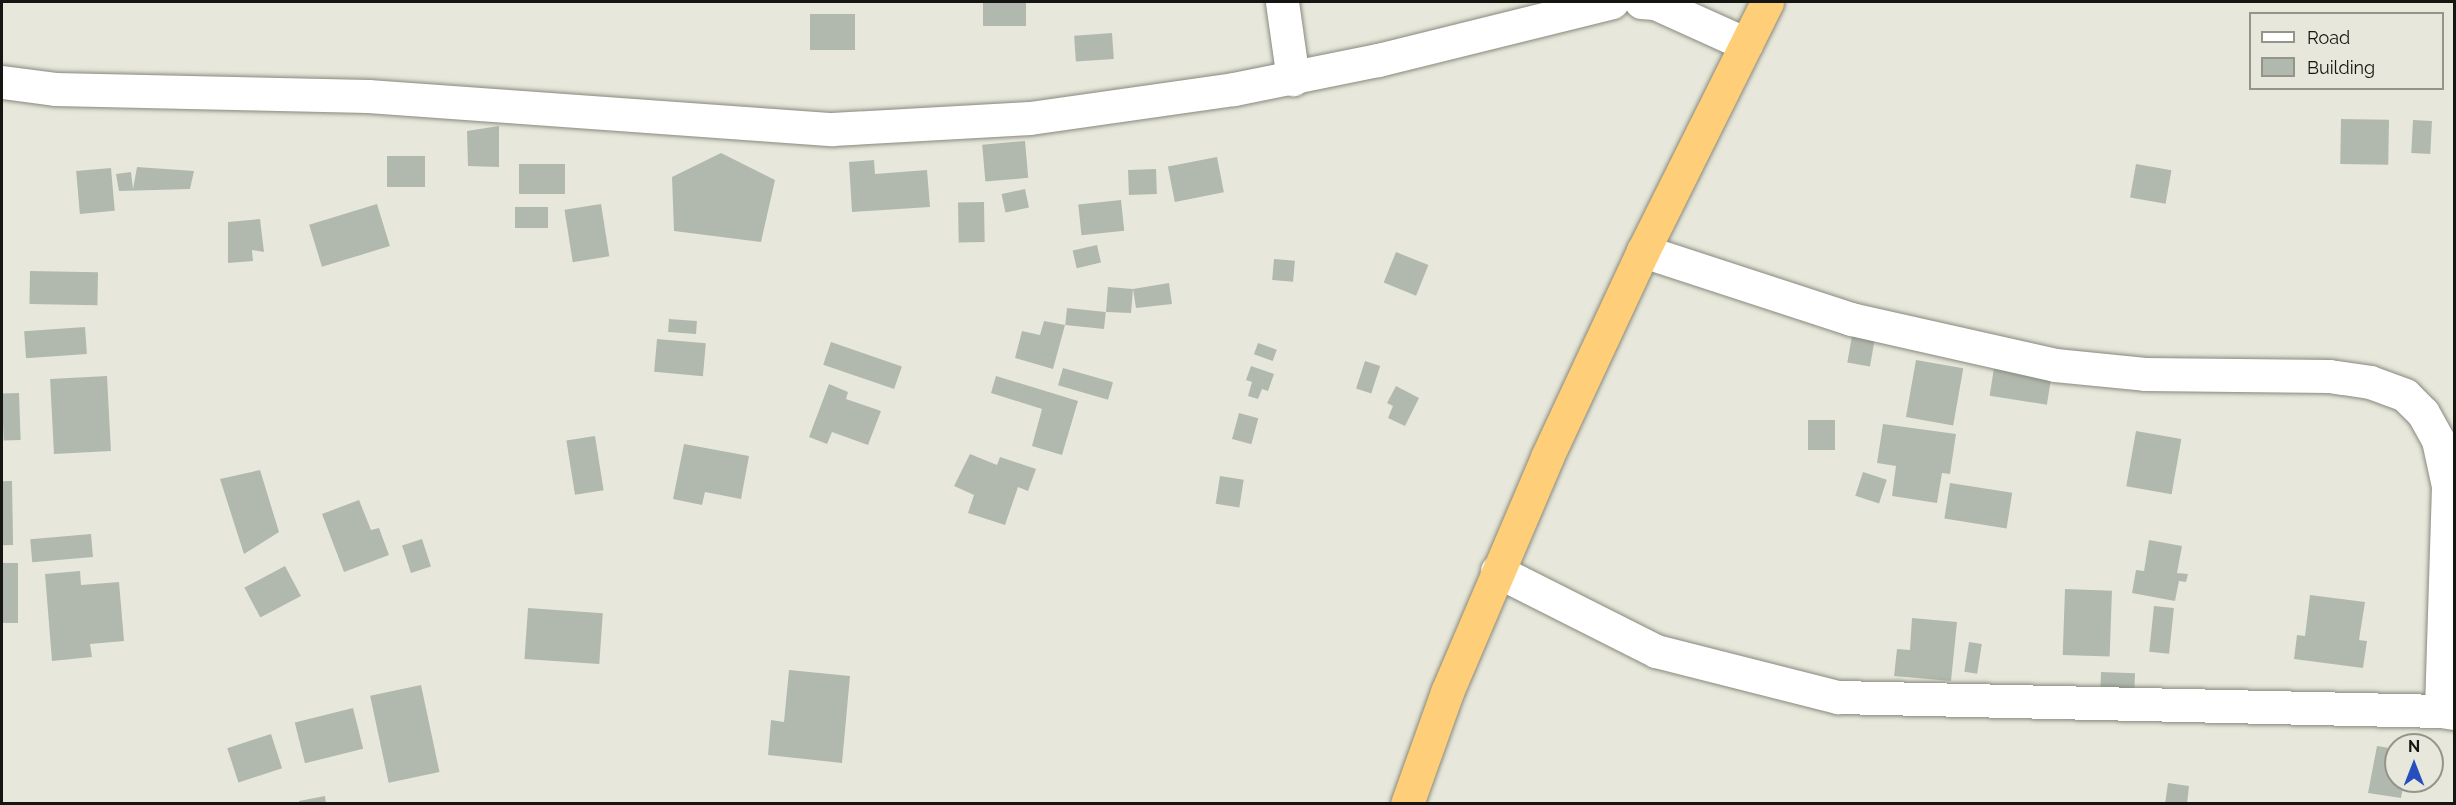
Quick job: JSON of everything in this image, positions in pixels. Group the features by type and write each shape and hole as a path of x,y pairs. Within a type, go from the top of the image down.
{"highway":[{"path":"1407,804 1446,692 1497,571 1643,251 1767,2"}],"street":[{"path":"1282,2 1293,80"},
{"path":"2,82 55,89 368,96 832,129 1030,118 1293,80 1509,30 1612,2"},
{"path":"1641,2 1655,3 1746,44"},
{"path":"1497,571 1656,651 1838,697 2448,712 2448,486 2438,440 2423,413 2405,395 2370,382 2329,376 2145,374 2055,365 1851,319 1643,251"}],"building":[{"path":"983,2 1026,2 1026,26 983,26"},
{"path":"810,14 855,14 855,50 810,50"},
{"path":"1112,33 1114,59 1076,62 1074,36"},
{"path":"2341,119 2389,120 2388,165 2340,164"},
{"path":"2413,120 2432,121 2430,154 2411,153"},
{"path":"499,126 499,167 468,166 467,131"},
{"path":"1025,141 1028,178 985,182 982,145"},
{"path":"721,153 775,180 761,242 674,231 672,177"},
{"path":"387,156 425,156 425,187 387,187"},
{"path":"1217,157 1224,192 1175,202 1168,167"},
{"path":"874,160 875,174 927,170 930,207 852,212 849,162"},
{"path":"519,164 565,164 565,194 519,194"},
{"path":"2136,164 2171,170 2166,204 2130,197"},
{"path":"137,167 194,171 190,189 119,191 116,174 131,172 133,189"},
{"path":"111,168 115,211 80,214 76,171"},
{"path":"1156,169 1157,194 1129,195 1128,170"},
{"path":"1025,189 1029,208 1005,213 1002,194"},
{"path":"1121,200 1124,231 1081,235 1078,204"},
{"path":"958,202 984,202 985,242 959,242"},
{"path":"377,204 390,246 322,267 309,225"},
{"path":"601,204 609,256 573,262 564,210"},
{"path":"515,207 548,207 548,228 515,228"},
{"path":"260,219 264,252 252,250 253,261 228,263 228,222"},
{"path":"1097,245 1101,263 1077,268 1073,251"},
{"path":"1396,252 1428,265 1416,296 1384,283"},
{"path":"1274,259 1295,261 1293,282 1272,280"},
{"path":"30,271 98,272 97,305 29,304"},
{"path":"1169,283 1172,304 1136,308 1133,289"},
{"path":"1108,287 1133,289 1131,313 1106,312"},
{"path":"1067,308 1106,312 1104,329 1065,325"},
{"path":"669,319 697,321 696,334 668,332"},
{"path":"1044,321 1065,325 1053,369 1015,358 1022,331 1040,335"},
{"path":"85,327 87,354 26,358 24,331"},
{"path":"1852,336 1875,340 1870,367 1847,363"},
{"path":"657,339 706,343 703,376 654,372"},
{"path":"831,342 902,366 894,389 823,365"},
{"path":"1258,343 1277,350 1273,361 1254,354"},
{"path":"1916,360 1963,368 1953,425 1906,417"},
{"path":"1365,361 1380,366 1371,394 1356,389"},
{"path":"1251,366 1274,374 1268,391 1262,389 1258,399 1248,396 1252,382 1246,380"},
{"path":"1063,368 1113,382 1108,400 1058,385"},
{"path":"1994,368 2051,377 2047,405 1990,396"},
{"path":"107,376 111,451 54,454 50,379"},
{"path":"996,376 1078,401 1062,455 1032,446 1042,409 991,393"},
{"path":"829,384 848,392 846,399 881,411 868,445 832,432 827,444 809,437"},
{"path":"1396,386 1419,398 1405,426 1388,418 1393,406 1387,403"},
{"path":"19,393 21,440 4,441 2,394"},
{"path":"1239,413 1258,418 1251,444 1232,439"},
{"path":"1808,420 1835,420 1835,450 1808,450"},
{"path":"1883,424 1956,434 1950,474 1942,473 1937,503 1892,496 1896,466 1877,463"},
{"path":"2136,431 2181,439 2172,494 2126,486"},
{"path":"595,436 604,490 575,495 566,441"},
{"path":"684,444 749,456 741,499 705,492 702,505 673,499"},
{"path":"970,454 997,465 1000,457 1036,469 1028,491 1018,487 1005,525 968,513 974,495 954,486"},
{"path":"260,470 279,532 244,554 220,479"},
{"path":"1863,472 1887,480 1879,504 1855,496"},
{"path":"1220,476 1244,480 1239,507 1216,504"},
{"path":"2,481 12,481 13,545 3,545"},
{"path":"1950,483 2012,493 2007,528 1944,519"},
{"path":"359,500 371,530 379,528 389,555 344,572 322,514"},
{"path":"91,534 93,557 32,562 30,539"},
{"path":"422,539 431,567 411,573 402,545"},
{"path":"2149,540 2182,546 2177,573 2188,574 2186,582 2179,581 2175,601 2132,593 2136,570 2144,571"},
{"path":"2,563 18,563 18,623 2,623"},
{"path":"285,566 301,596 260,618 244,588"},
{"path":"80,571 81,585 119,582 124,641 90,644 92,657 52,661 45,574"},
{"path":"2065,589 2112,591 2110,657 2063,655"},
{"path":"2310,595 2365,602 2359,640 2367,641 2363,668 2294,659 2297,635 2305,636"},
{"path":"2154,606 2174,608 2169,654 2149,652"},
{"path":"528,608 603,613 599,664 524,659"},
{"path":"1912,618 1957,622 1951,681 1894,676 1897,649 1910,650"},
{"path":"1969,642 1982,644 1977,674 1964,672"},
{"path":"789,670 850,676 842,763 768,755 771,720 784,722"},
{"path":"2101,672 2135,673 2134,698 2100,697"},
{"path":"421,685 440,772 389,783 370,696"},
{"path":"353,708 363,749 305,763 295,723"},
{"path":"271,734 282,768 238,782 227,748"},
{"path":"2377,746 2384,747 2384,793 2402,793 2401,798 2368,793"},
{"path":"2168,783 2189,786 2187,804 2165,804"},
{"path":"325,796 326,804 300,804 299,801"}]}
